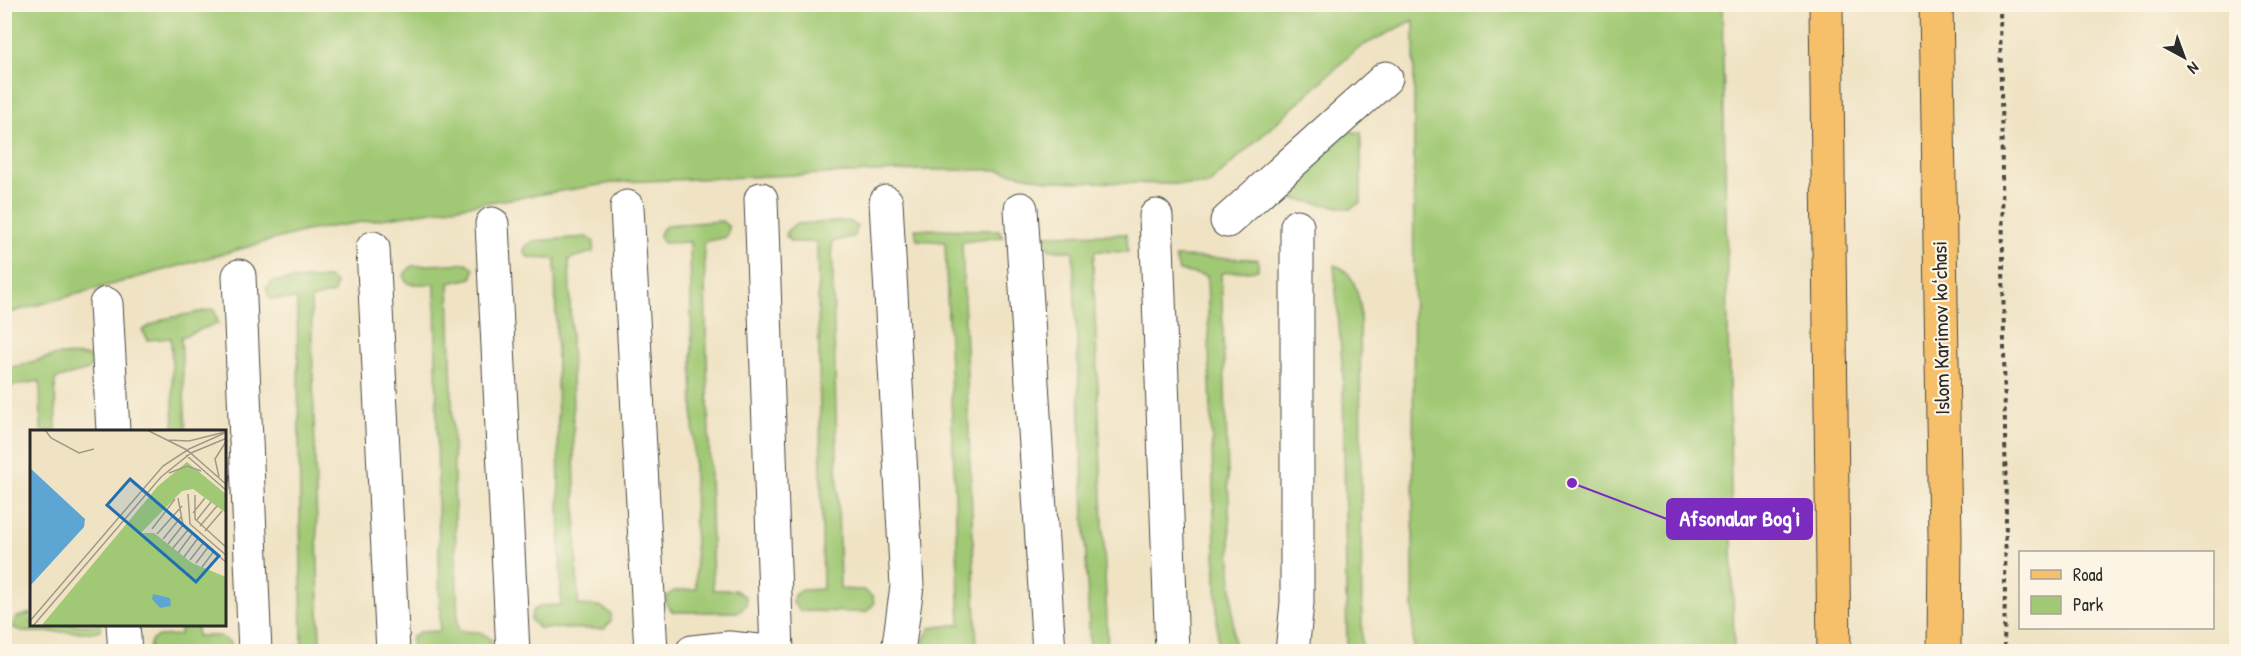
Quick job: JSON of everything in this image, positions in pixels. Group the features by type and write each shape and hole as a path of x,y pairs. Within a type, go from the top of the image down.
{"main road":[{"path":"1826,4 1834,651"},
{"name":"Islom Karimov koʻchasi","path":"1936,4 1945,537 1944,651"}],"lane":[{"path":"1227,221 1386,78"},
{"path":"761,199 777,651"},
{"path":"886,202 907,586 898,651"},
{"path":"627,207 651,651"},
{"path":"1021,209 1049,651"},
{"path":"1156,216 1172,651"},
{"path":"492,224 513,651"},
{"path":"1292,651 1297,603 1297,226"},
{"path":"373,248 393,651"},
{"path":"239,276 255,651"},
{"path":"106,304 113,430"},
{"path":"123,626 125,651"},
{"path":"692,651 729,648 771,651"}],"path":[{"path":"2000,4 2006,517 2004,651"}],"green space":[{"path":"5,4 1722,5 1734,651 1413,651 1414,20 1358,48 1208,185 1050,181 999,170 924,170 619,182 305,231 5,314"},
{"path":"1348,131 1361,133 1361,202 1350,209 1293,199 1289,189"},
{"path":"722,221 729,227 727,237 704,242 713,590 735,590 746,597 746,605 739,612 673,612 666,604 667,596 674,591 696,589 690,242 663,243 659,236 667,225"},
{"path":"849,221 857,226 855,236 832,242 840,589 863,590 873,597 874,604 866,612 800,611 793,603 794,595 802,590 823,589 817,242 791,242 786,236 787,231 795,224"},
{"path":"915,229 999,230 1003,237 962,242 977,651 932,651 923,641 930,628 960,624 945,242 917,240"},
{"path":"1126,234 1128,252 1095,251 1093,262 1108,651 1090,651 1073,251 1050,250 1045,235"},
{"path":"587,237 594,242 593,252 569,259 578,605 600,606 611,614 611,621 604,629 538,628 531,620 532,612 540,606 561,605 555,259 529,258 524,252 525,247 533,241"},
{"path":"1175,257 1258,259 1258,270 1221,273 1234,651 1218,651 1207,276 1179,271"},
{"path":"467,263 474,268 472,278 449,283 458,631 480,632 491,639 491,646 486,651 417,651 411,645 412,637 419,632 440,631 435,284 409,284 404,278 405,273 412,266"},
{"path":"1334,265 1350,275 1360,304 1362,651 1347,651 1343,374"},
{"path":"329,278 336,283 334,293 311,299 320,646 343,647 349,651 274,651 281,647 302,646 297,299 270,299 266,288 274,281"},
{"path":"214,309 218,323 181,337 186,430 174,430 171,338 148,340 142,330 164,319"},
{"path":"57,355 89,356 93,364 88,370 55,379 56,430 41,430 40,381 11,386 4,375 13,367"},
{"path":"30,613 30,626 101,626 100,630 91,632 24,632 12,627 15,618"},
{"path":"180,626 197,626 197,636 220,636 230,643 230,650 152,651 149,649 151,641 158,636 180,635"}],"place":[{"name":"Afsonalar Bog'i","path":"1572,483"}]}
